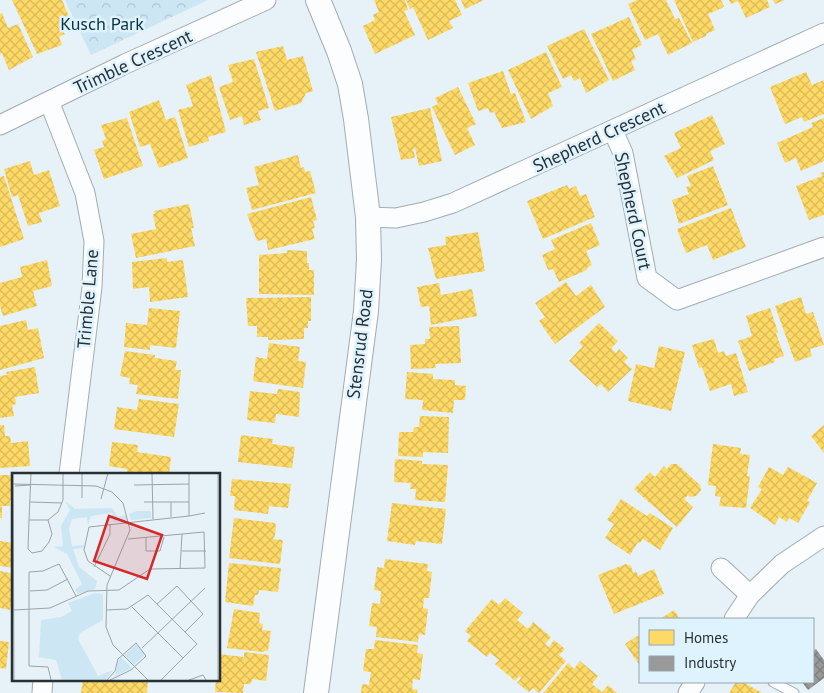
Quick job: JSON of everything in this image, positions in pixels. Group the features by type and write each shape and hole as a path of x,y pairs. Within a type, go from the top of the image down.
{"street":[{"name":"Trimble Crescent","path":"0,124 125,64 266,0"},
{"name":"Stensrud Road","path":"316,693 366,311 369,260 368,217 362,154 350,84 318,0"},
{"name":"Shepherd Crescent","path":"368,217 396,218 453,203 824,33"},
{"name":"Trimble Lane","path":"49,101 84,193 94,241 92,287 69,473"},
{"name":"Shepherd Court","path":"613,131 623,154 647,278 677,300 824,247"},
{"path":"735,618 750,595 782,564 824,536"},
{"path":"721,568 750,595"},
{"path":"42,693 44,680"}],"lane":[{"path":"775,683 794,693"}],"green space":[{"name":"Kusch Park","path":"65,0 208,0 91,55"}],"building: Homes":[{"path":"12,0 62,0 73,26 63,31 65,34 59,37 62,45 37,54"},
{"path":"374,0 405,0 408,10 404,11 415,35 375,54 363,26 375,20 373,15 379,12"},
{"path":"406,0 455,0 462,15 449,21 453,28 428,40 413,7 410,9"},
{"path":"461,0 484,0 465,9"},
{"path":"637,0 666,0 675,19 679,18 692,43 668,55 658,34 645,40 628,4"},
{"path":"674,0 721,0 724,6 708,14 715,30 693,42"},
{"path":"729,0 767,0 770,7 746,18 738,1 731,4"},
{"path":"773,0 785,0 775,4"},
{"path":"2,13 8,28 18,24 33,57 9,70 2,53 0,54 0,14"},
{"path":"629,17 642,45 632,50 636,59 631,61 635,70 613,81 591,34"},
{"path":"584,29 609,80 586,93 580,78 574,81 571,75 563,79 547,46"},
{"path":"283,46 287,60 303,56 313,91 306,93 301,103 275,111 256,52"},
{"path":"546,52 562,87 548,93 553,106 531,119 508,70"},
{"path":"254,59 269,108 258,111 261,120 244,125 242,116 230,120 219,87 233,82 228,65"},
{"path":"503,71 511,94 515,93 526,122 502,128 494,112 490,113 488,108 478,111 468,83"},
{"path":"806,72 812,85 824,80 824,114 804,122 802,117 785,124 770,87"},
{"path":"211,75 226,132 208,137 209,141 189,147 178,110 193,106 186,85"},
{"path":"458,87 476,124 467,128 475,145 455,155 432,107 438,104 435,98"},
{"path":"159,100 166,120 175,117 188,158 159,168 150,144 140,147 129,112"},
{"path":"430,108 442,161 419,166 415,148 413,149 415,157 401,160 391,117"},
{"path":"712,115 725,144 710,151 714,160 677,178 664,156 681,148 674,133"},
{"path":"127,118 143,166 104,179 94,150 104,147 102,141 106,139 101,125"},
{"path":"824,118 824,161 801,171 796,158 785,163 777,143 813,127 811,123"},
{"path":"298,155 301,168 304,167 305,172 310,171 316,193 252,210 246,188 259,185 254,167"},
{"path":"30,161 34,175 49,170 60,206 39,213 42,222 28,226 18,195 12,197 4,169"},
{"path":"713,166 728,205 679,224 672,200 689,194 686,187 691,186 687,176"},
{"path":"824,172 824,215 809,220 796,186 822,176 820,173"},
{"path":"4,176 24,239 0,247 0,177"},
{"path":"567,185 569,189 576,186 580,196 586,194 595,217 543,239 527,201"},
{"path":"311,197 317,220 313,221 315,228 312,229 315,239 268,250 266,239 257,241 247,214"},
{"path":"189,204 194,228 191,228 195,246 136,258 131,234 156,229 154,211"},
{"path":"731,208 746,247 713,260 707,245 686,253 677,229"},
{"path":"591,223 600,245 586,251 592,265 587,270 559,282 553,269 548,270 542,255 555,249 551,240"},
{"path":"478,232 485,271 436,279 428,248 446,245 445,237"},
{"path":"287,250 307,251 309,270 314,270 314,295 259,294 259,255 287,253"},
{"path":"167,258 167,262 183,260 188,297 150,302 149,287 133,289 132,262"},
{"path":"47,260 52,286 33,291 37,306 3,316 0,306 0,283 22,277 20,267"},
{"path":"566,282 576,296 591,285 605,307 555,344 539,321 545,317 535,303"},
{"path":"439,283 441,295 472,289 477,316 431,325 429,306 421,307 417,287"},
{"path":"311,297 311,321 308,321 308,328 304,328 304,339 268,340 268,337 257,337 257,326 248,326 246,298"},
{"path":"801,297 806,314 813,312 824,345 810,349 812,356 795,362 775,306"},
{"path":"149,308 180,311 176,348 150,345 150,350 124,347 126,323 147,325"},
{"path":"770,308 784,356 774,359 775,362 749,371 738,341 752,336 746,316"},
{"path":"26,320 28,330 38,328 44,358 0,370 0,326"},
{"path":"599,323 618,341 611,348 616,353 619,349 628,358 624,362 632,369 608,392 601,384 597,387 569,361 583,346 579,343"},
{"path":"459,326 461,363 435,364 436,368 411,369 410,345 425,344 425,339 430,339 429,327"},
{"path":"714,339 718,353 724,351 726,356 736,353 748,392 734,396 731,384 710,391 702,367 699,368 692,345"},
{"path":"269,343 300,347 298,361 306,362 303,388 253,381 256,357 267,359"},
{"path":"659,346 685,352 671,411 628,401 636,364 654,368"},
{"path":"125,351 155,355 155,358 177,361 175,370 181,370 178,399 136,394 138,385 129,384 130,378 120,376"},
{"path":"35,367 39,393 15,397 16,404 12,405 14,416 0,418 0,376 7,375 6,372"},
{"path":"407,372 433,374 433,379 455,380 455,385 466,386 465,400 454,400 453,413 422,410 423,400 405,399"},
{"path":"278,389 300,392 299,417 276,414 275,423 247,420 250,391 277,394"},
{"path":"139,399 179,404 174,437 114,429 117,407 137,410"},
{"path":"420,416 449,417 448,453 423,452 423,457 398,456 399,432 413,432 414,427 419,427"},
{"path":"0,425 4,425 5,436 10,436 11,443 28,441 30,466 0,468"},
{"path":"824,425 824,453 811,436"},
{"path":"241,435 273,439 272,444 295,447 292,468 238,462"},
{"path":"112,442 138,445 137,452 171,457 169,473 127,473 127,469 109,466"},
{"path":"713,444 741,448 740,454 750,455 747,476 750,476 746,508 719,506 721,497 715,496 716,486 708,485"},
{"path":"395,459 422,461 422,464 448,465 445,502 415,500 416,489 410,489 411,483 394,482"},
{"path":"671,464 677,464 700,485 701,490 696,496 690,497 688,495 684,499 693,507 677,527 634,489 650,472 655,477 664,466 667,469"},
{"path":"769,467 783,475 788,467 817,483 807,501 810,502 798,523 789,518 787,522 779,517 775,525 750,508 762,489 758,487"},
{"path":"0,475 12,475 12,500 10,500 10,506 2,506 2,518 0,518"},
{"path":"232,479 291,484 288,508 269,506 268,514 234,510 235,496 230,496"},
{"path":"621,499 647,516 650,513 673,528 660,550 643,539 640,543 638,542 630,555 605,538 614,524 607,520"},
{"path":"392,503 446,509 442,544 416,541 415,545 387,541"},
{"path":"234,518 275,523 273,539 283,540 280,564 229,558"},
{"path":"0,541 12,543 12,568 0,566"},
{"path":"385,559 428,564 427,571 432,572 429,598 424,598 423,608 428,609 425,635 419,634 418,642 376,637 377,627 369,626 372,603 380,604 381,591 374,590 377,567 384,568"},
{"path":"229,563 281,568 278,592 259,590 258,595 255,595 253,606 225,602"},
{"path":"626,564 631,566 633,573 636,571 638,576 654,569 664,594 614,614 598,575"},
{"path":"0,571 12,574 12,602 10,610 0,608"},
{"path":"505,598 523,613 517,620 528,629 533,622 551,637 545,644 549,647 554,640 565,649 559,655 566,661 539,693 533,688 529,692 517,683 521,678 519,676 515,681 495,664 499,660 490,653 487,657 467,641 471,636 465,631 492,599 499,605"},
{"path":"234,609 260,613 259,623 263,624 262,630 271,631 268,651 227,648"},
{"path":"674,610 679,618 662,618"},
{"path":"639,635 639,665 625,644"},
{"path":"375,640 418,645 417,653 423,654 420,680 413,679 412,689 418,690 417,693 361,693 362,684 369,685 371,672 363,671 366,649 374,649"},
{"path":"0,641 9,642 6,669 0,668"},
{"path":"244,652 269,655 266,681 252,679 251,684 244,684 243,693 215,692 216,680 220,680 220,654 244,657"},
{"path":"580,661 598,676 592,684 602,692 608,685 617,693 543,693 568,663 574,669"},
{"path":"83,680 148,680 147,693 81,693"},
{"path":"735,683 745,683 762,693 729,693"}],"building: Industry":[{"path":"816,649 824,660 824,678 808,690 803,683 814,683 814,650"}]}
